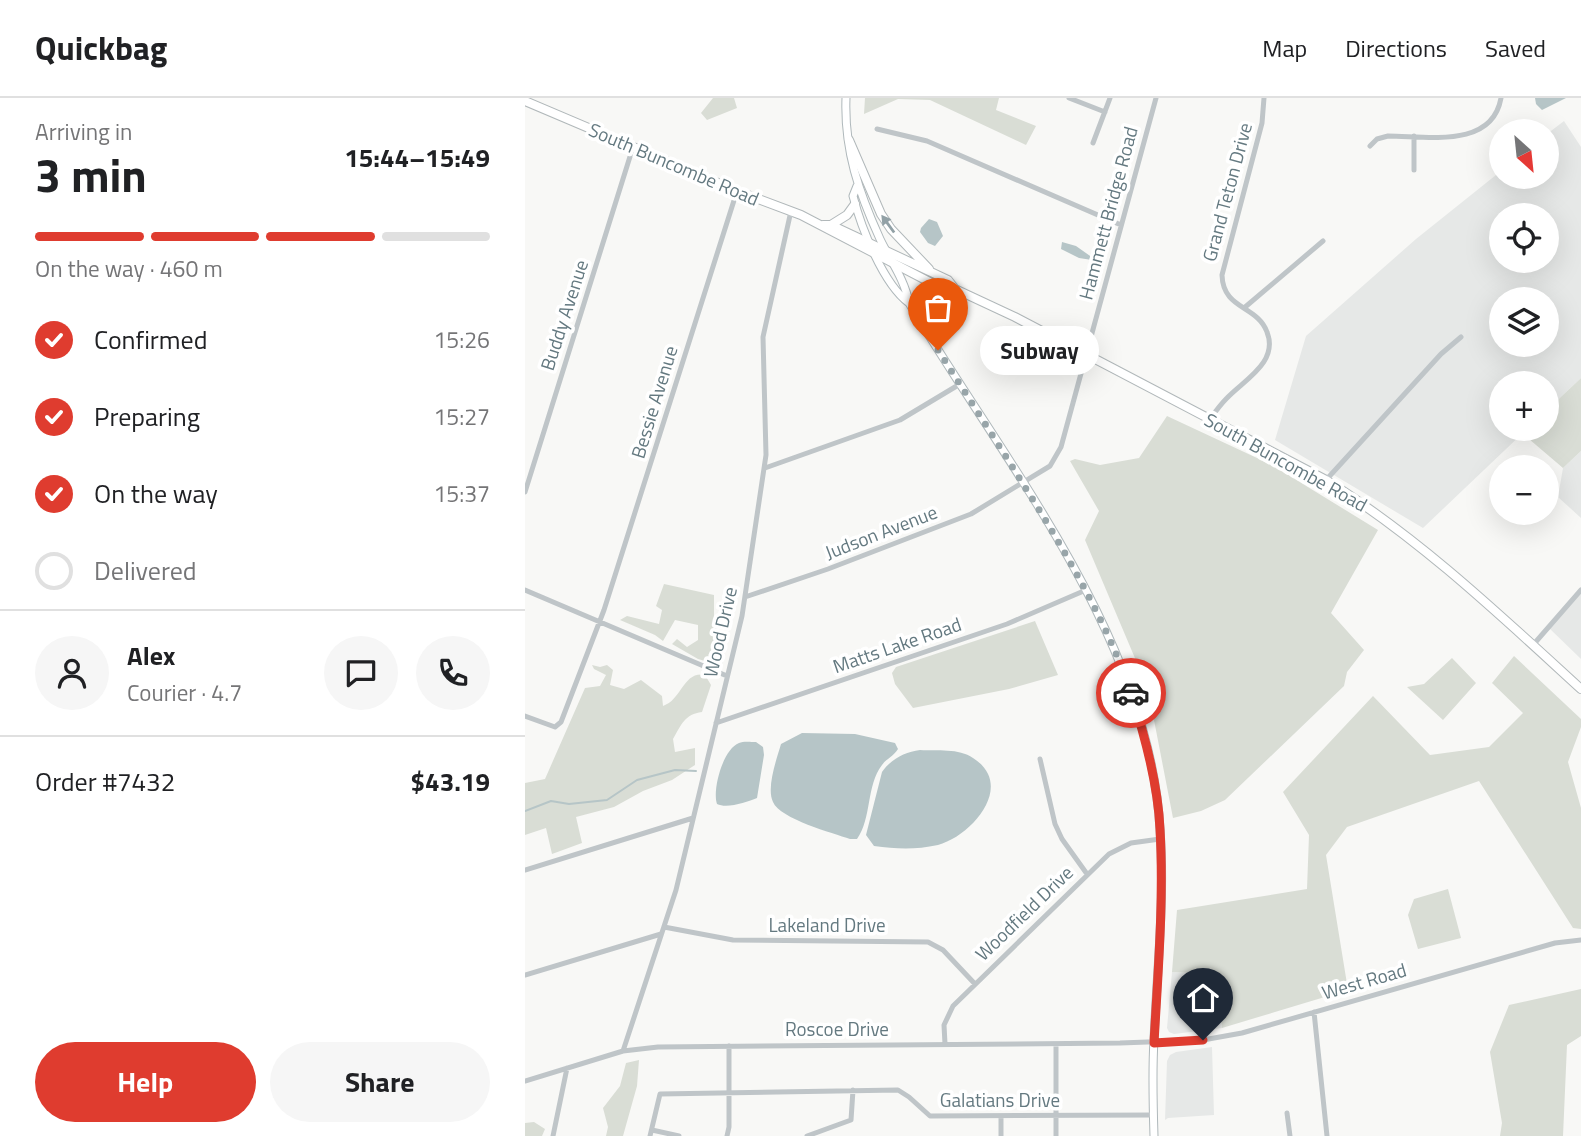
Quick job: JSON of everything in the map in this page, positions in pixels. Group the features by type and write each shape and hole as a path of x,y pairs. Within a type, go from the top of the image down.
{"main road":[{"path":"846,98 849,140 857,186 864,195 891,261 907,288 909,303"},
{"name":"South Buncombe Road","path":"526,104 887,251 948,280 955,289 1087,354 1326,480 1409,536 1581,689"},
{"path":"849,140 880,214 899,239 934,274"},
{"path":"857,186 853,196 870,244 897,294 909,303 1086,590 1112,644 1134,703 1150,765 1160,839 1161,930 1154,1043 1154,1136"},
{"path":"827,225 847,215 855,204"},
{"name":"South Buncombe Road","path":"827,225 828,231 943,289 955,289"},
{"path":"926,331 926,302 933,293 943,289"}],"street":[{"path":"1069,98 1105,112"},
{"path":"1093,144 1110,98"},
{"name":"Hammett Bridge Road","path":"1023,484 1050,466 1061,447 1156,98"},
{"name":"Grand Teton Drive","path":"1210,419 1227,397 1258,370 1267,354 1270,341 1260,320 1227,295 1222,281 1222,271 1262,123 1264,98"},
{"path":"1370,146 1377,139 1388,136 1471,134 1489,124 1501,98"},
{"path":"877,129 927,141 1121,225"},
{"path":"1413,136 1414,170"},
{"name":"Buddy Avenue","path":"525,492 633,147"},
{"name":"Bessie Avenue","path":"525,716 555,727 559,725 599,621 737,191"},
{"name":"Wood Drive","path":"624,1051 664,928 745,597 765,468 767,438 763,337 791,211"},
{"path":"1244,308 1323,241"},
{"path":"1326,480 1441,354 1461,337"},
{"path":"765,468 900,420 960,384"},
{"name":"Judson Avenue","path":"745,597 828,569 958,519 1023,484"},
{"path":"525,590 727,676"},
{"name":"Matts Lake Road","path":"716,723 1007,624 1086,590"},
{"path":"1532,645 1581,590"},
{"path":"1040,759 1055,824 1087,874"},
{"path":"525,870 693,818"},
{"name":"Woodfield Drive","path":"945,1044 944,1025 948,1013 1087,874 1122,846 1160,839"},
{"name":"Lakeland Drive","path":"664,928 733,940 928,942 943,950 975,984"},
{"path":"525,975 661,934"},
{"name":"West Road","path":"1154,1043 1223,1037 1555,943 1581,940"},
{"path":"1314,1012 1327,1136"},
{"name":"Roscoe Drive","path":"525,1081 624,1051 658,1047 1154,1043"},
{"path":"1056,1044 1056,1136"},
{"path":"727,1136 729,1046"},
{"path":"553,1136 567,1068"},
{"path":"807,1136 851,1120 853,1090"},
{"name":"Galatians Drive","path":"651,1133 660,1094 898,1090 930,1116 1154,1115"},
{"path":"1287,1113 1290,1136"},
{"path":"1000,1117 1000,1136"},
{"path":"651,1133 679,1136"}],"shaded area":[{"path":"713,98 734,98 737,108 707,120 701,113"},
{"path":"865,98 999,98 996,110 1036,126 1026,145 930,100 898,99 864,114"},
{"path":"1535,98 1566,98 1542,110 1536,104"},
{"path":"1564,121 1581,147 1581,378 1559,399 1559,371 1489,371 1489,441 1514,441 1500,455 1489,455 1489,465 1423,528 1275,440 1306,336 1416,239 1489,181 1489,189 1559,189 1559,125"},
{"path":"929,219 937,222 943,236 935,246 928,243 920,232"},
{"path":"1062,242 1076,246 1093,258 1092,260 1079,258 1061,249"},
{"path":"1581,378 1581,451 1563,468 1559,465 1559,455 1548,455 1531,441 1559,441 1559,399"},
{"path":"1167,416 1272,465 1378,530 1331,613 1364,650 1347,672 1344,686 1225,800 1201,811 1173,818 1148,689 1085,540 1099,511 1070,461 1075,459 1100,465 1139,458"},
{"path":"1581,451 1581,518 1559,498 1563,468"},
{"path":"664,584 714,595 714,626 725,644 722,666 698,659 672,644 677,639 687,647 698,640 698,625 675,620 663,641 620,620 627,616 659,624 662,610 656,606"},
{"path":"1581,592 1581,659 1548,627"},
{"path":"1035,621 1058,675 1009,689 913,708 895,684 892,673 896,667"},
{"path":"1514,656 1581,719 1581,727 1568,762 1581,808 1581,929 1573,928 1479,781 1347,827 1326,855 1348,990 1222,1028 1215,974 1172,972 1177,910 1307,889 1309,835 1283,792 1373,696 1430,755 1489,747 1523,713 1492,683"},
{"path":"1452,658 1476,683 1443,720 1407,687 1424,684"},
{"path":"592,665 607,665 613,670 610,685 624,689 641,680 662,696 663,706 674,698 692,677 705,675 711,685 702,712 687,718 673,739 675,752 695,748 695,765 672,780 643,791 614,807 576,817 582,843 552,854 546,828 525,835 525,783 545,779 585,688 600,686 606,675"},
{"path":"802,733 855,734 895,743 898,749 884,763 873,782 865,822 857,839 796,820 773,802 771,781 781,744"},
{"path":"756,742 763,747 764,755 757,798 731,805 717,804 716,789 720,770 728,753 739,743"},
{"path":"920,750 955,751 973,758 985,769 990,782 990,795 984,808 964,831 938,845 921,848 874,846 866,835 882,772 899,757"},
{"path":"1448,889 1461,938 1418,949 1408,915 1414,899"},
{"path":"1172,972 1215,974 1222,1028 1174,1034 1169,1032 1167,1028"},
{"path":"1581,989 1581,1036 1567,1045 1563,1136 1500,1136 1502,1123 1490,1052 1509,1005"},
{"path":"1212,1047 1214,1115 1165,1120 1167,1061 1170,1055"},
{"path":"639,1060 637,1086 623,1136 606,1136 608,1127 603,1108 620,1086 626,1063"},
{"path":"534,1122 545,1129 542,1136 525,1136 525,1123"}],"waterway":[{"path":"525,811 551,801 569,804 607,800 637,780 675,770 696,771"}],"way so far":[{"path":"938,350 1073,567 1103,623 1131,693"}],"place":[{"name":"Subway","path":"938,350"}],"route":[{"path":"1131,693 1150,765 1160,829 1161,930 1154,1043 1203,1040"}]}
